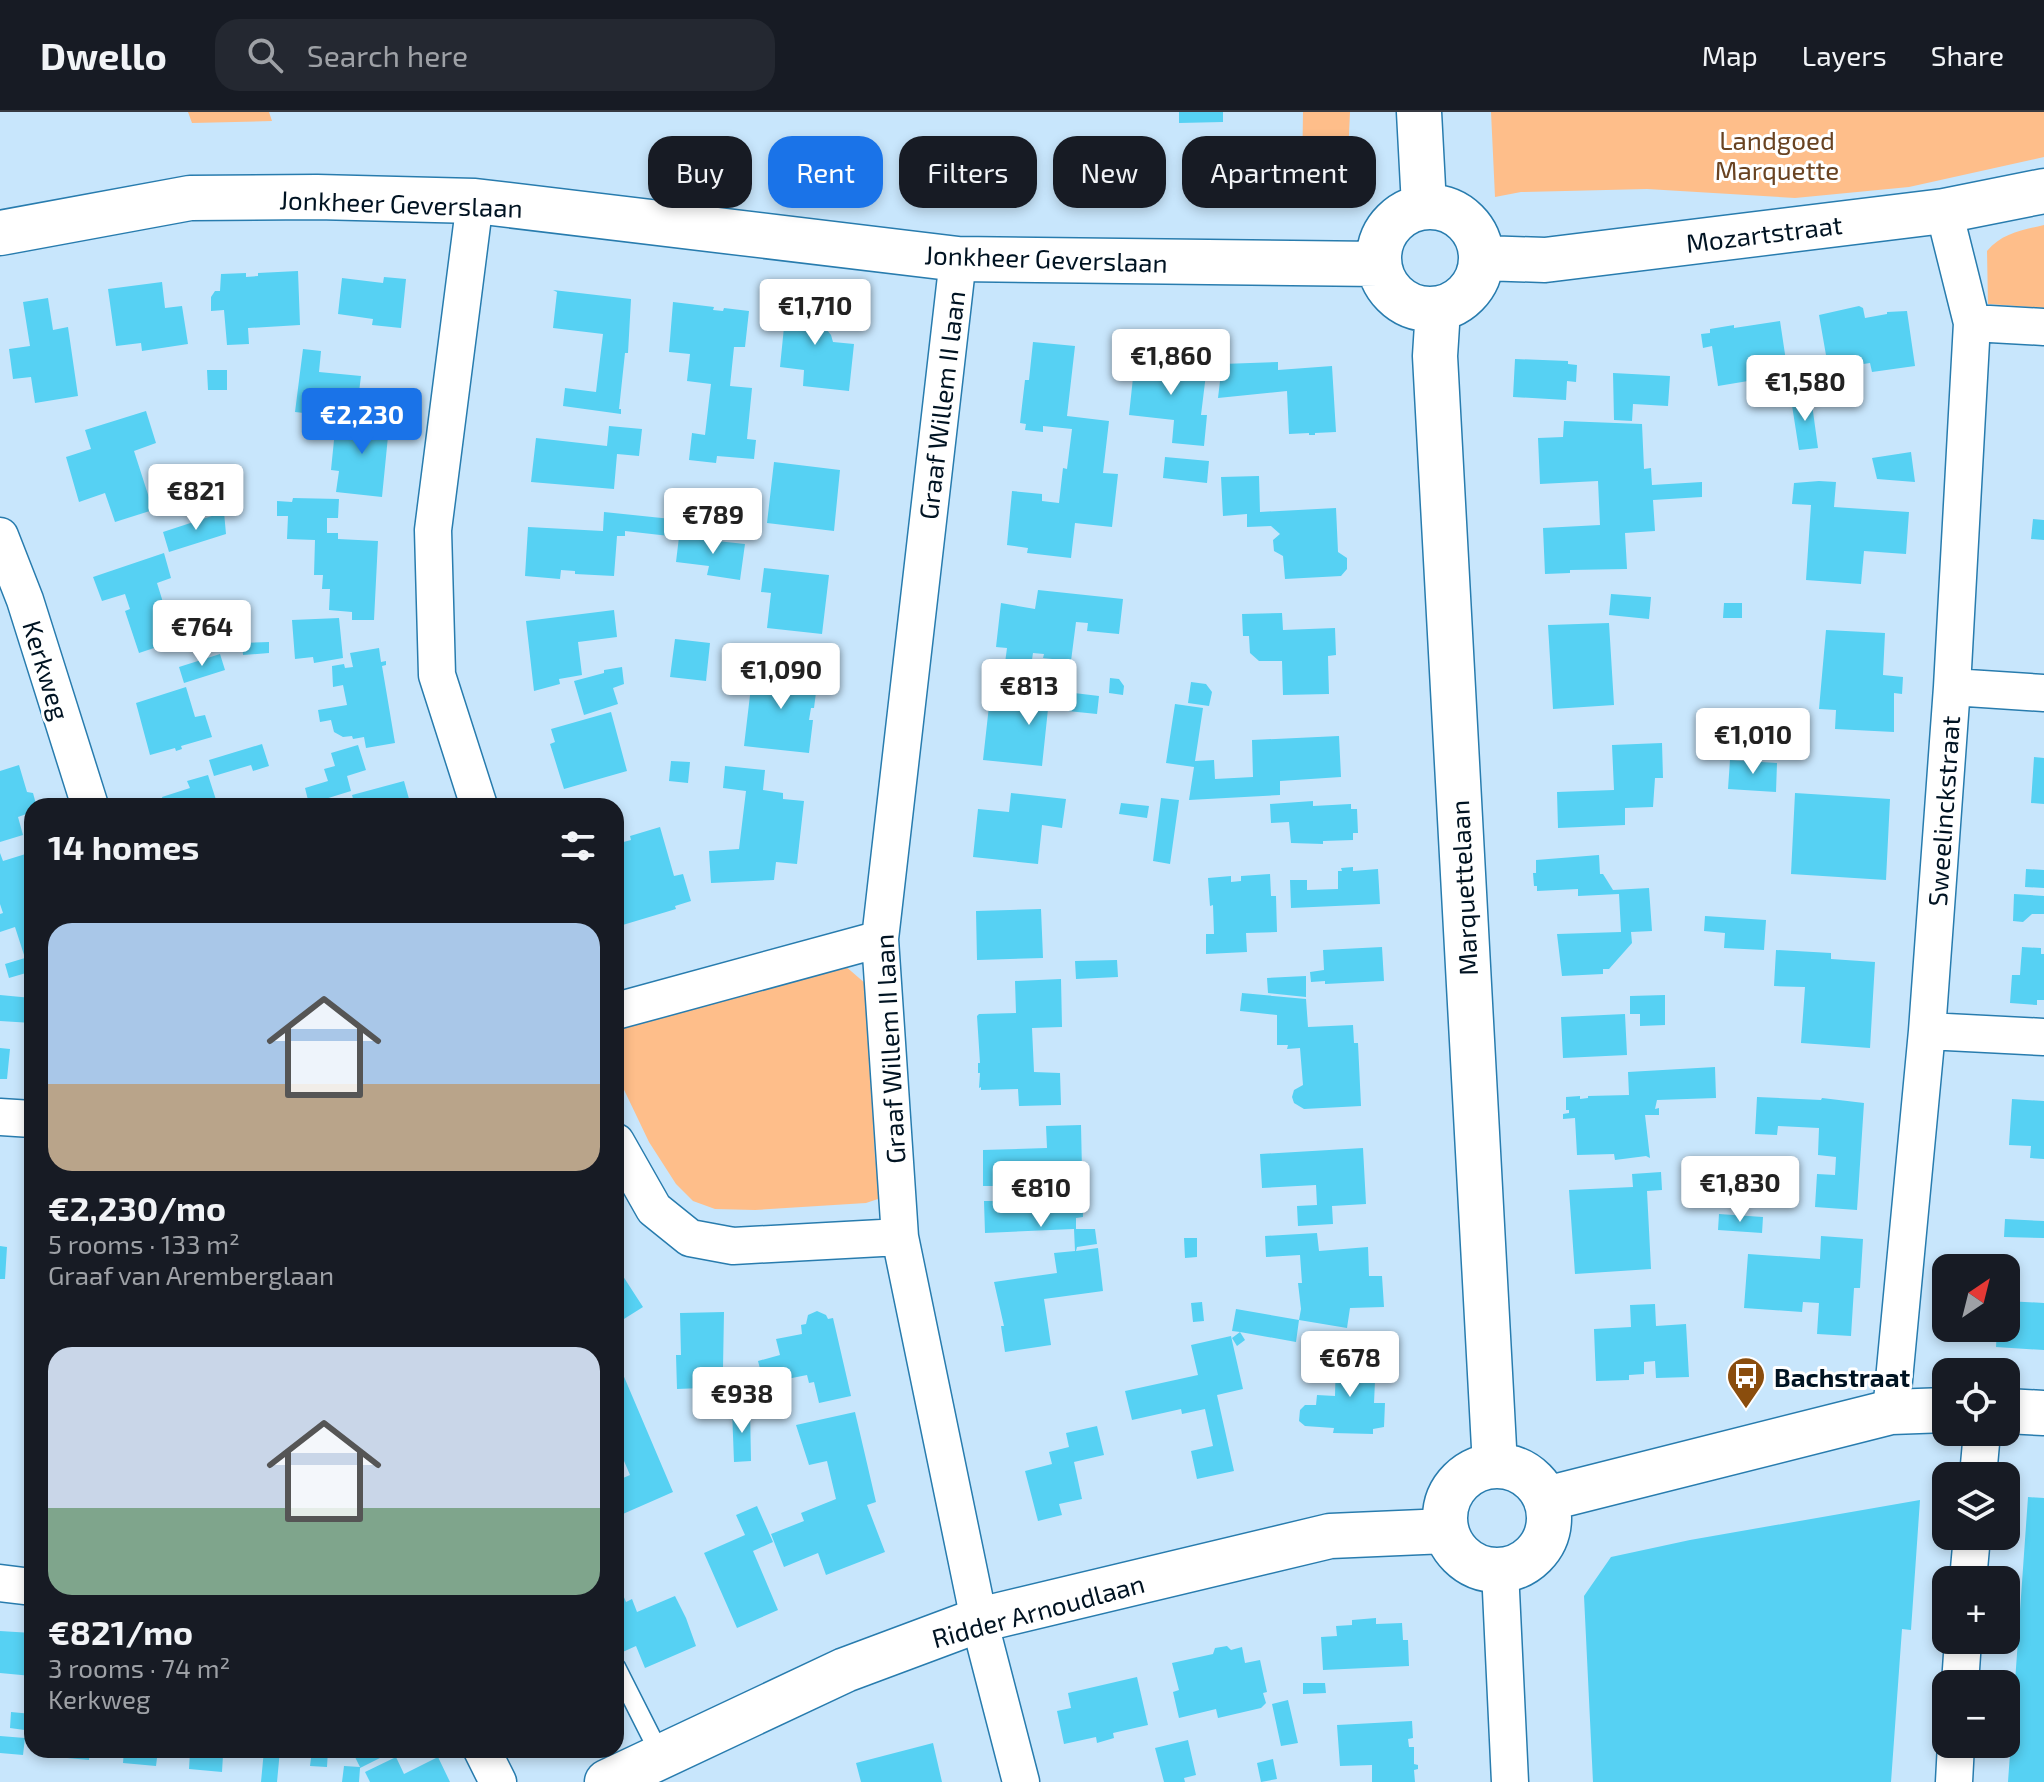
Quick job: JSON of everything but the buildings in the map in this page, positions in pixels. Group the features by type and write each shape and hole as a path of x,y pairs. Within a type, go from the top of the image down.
{"street":[{"path":"1419,112 1424,206"},
{"name":"Mozartstraat","path":"1482,258 1545,260 1944,211 2044,191"},
{"name":"Jonkheer Geverslaan","path":"0,233 190,198 317,197 475,201 958,259 1378,264"},
{"path":"475,201 433,530 437,675 476,798"},
{"path":"1424,206 1447,209 1466,219 1478,237 1482,258 1479,276 1470,292 1455,303 1438,309 1417,308 1399,299 1385,283 1378,264 1379,245 1387,228 1401,214 1424,206"},
{"name":"Sweelinckstraat","path":"1891,1412 1927,1031 1952,687 1972,323 1944,211"},
{"name":"Graaf Willem II laan","path":"958,259 880,939 900,1237 979,1620 1021,1782"},
{"name":"Marquettelaan","path":"1438,309 1435,356 1495,1466"},
{"path":"1972,323 2044,327"},
{"name":"Kerkweg","path":"0,536 13,604 87,798"},
{"path":"1952,687 2044,693"},
{"path":"624,1009 880,939"},
{"path":"1927,1031 2044,1037"},
{"path":"0,1117 24,1118"},
{"path":"624,1156 654,1209 690,1238 733,1246 900,1237"},
{"path":"1546,1499 1891,1412 1932,1411"},
{"path":"2020,1412 2044,1413"},
{"path":"1495,1466 1511,1468 1526,1475 1546,1499 1549,1515 1541,1547 1530,1559 1516,1567 1500,1570 1472,1564 1452,1544 1446,1531 1448,1500 1455,1487 1466,1476 1480,1469 1495,1466"},
{"name":"Ridder Arnoudlaan","path":"607,1782 845,1670 979,1620 1330,1536 1446,1531"},
{"path":"1500,1570 1510,1782"},
{"path":"0,1583 24,1586"},
{"path":"486,1758 498,1782"},
{"path":"1954,1782 1955,1758"}],"lane":[{"path":"624,1683 661,1756"}],"green space":[{"path":"188,112 269,112 272,121 192,123"},
{"path":"1303,112 1350,112 1349,136 1303,136"},
{"name":"Landgoed Marquette","path":"1491,112 2044,112 2044,157 1909,187 1795,198 1647,189 1521,192 1495,197"},
{"path":"2044,225 2044,308 1988,304 1987,251 2006,236"},
{"path":"844,965 866,984 875,1157 881,1198 866,1203 755,1210 715,1209 693,1201 676,1184 649,1142 624,1090 624,1026"}],"place":[{"name":"Bachstraat","path":"1746,1410"}]}
